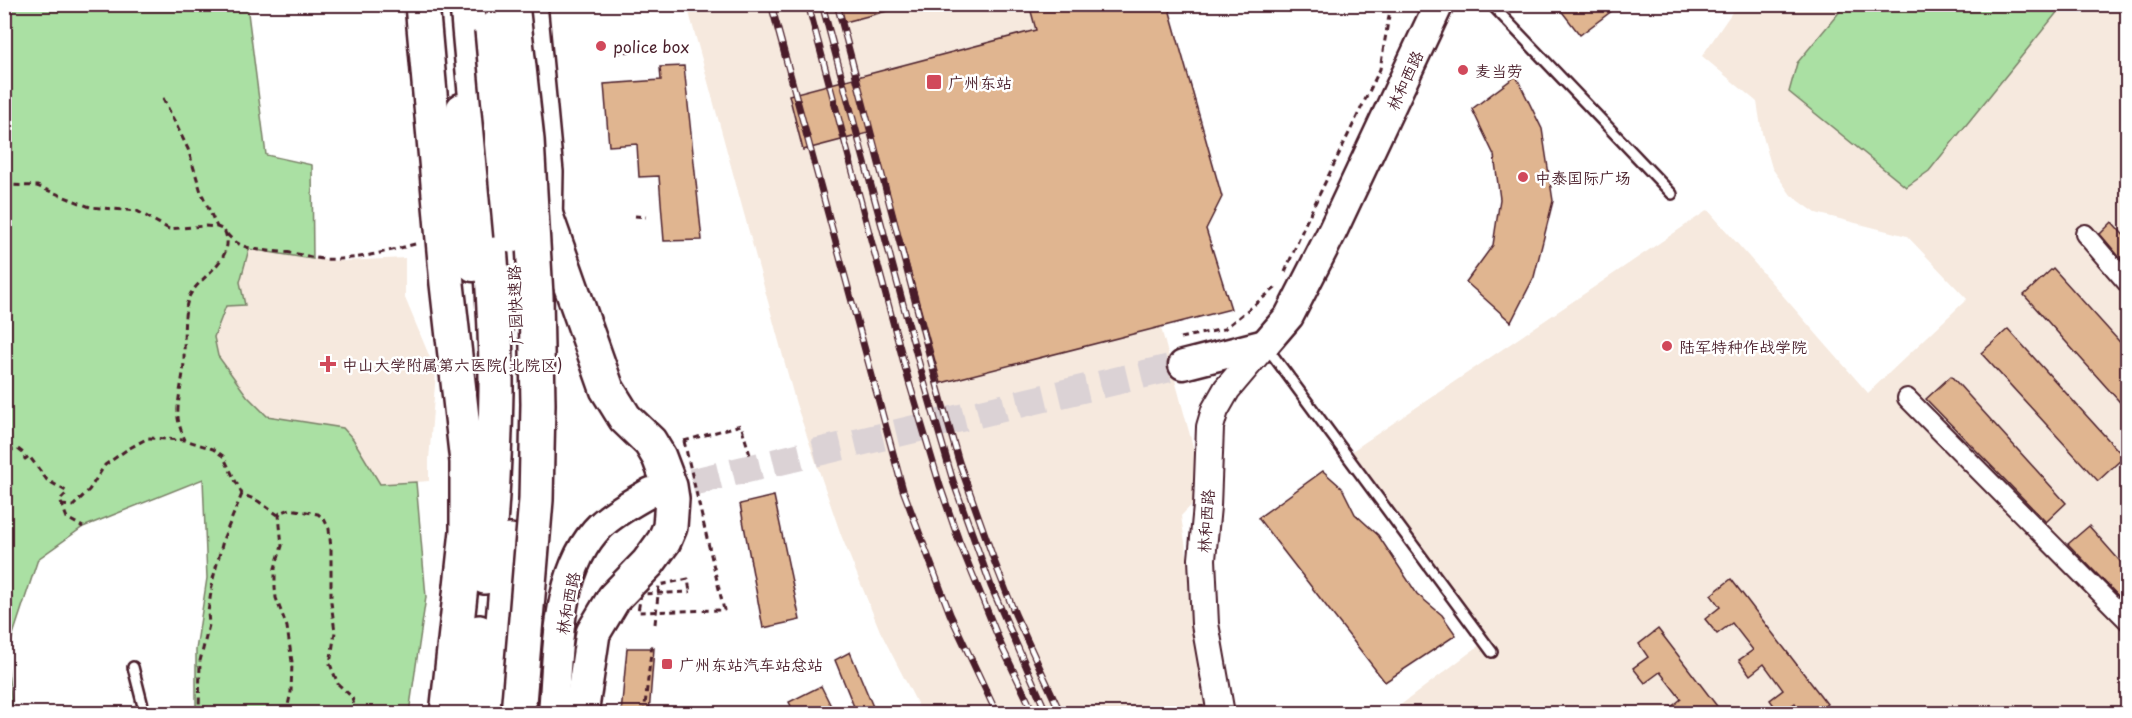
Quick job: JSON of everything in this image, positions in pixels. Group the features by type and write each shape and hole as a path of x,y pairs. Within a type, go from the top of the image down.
{"highway":[{"path":"422,4 447,284 466,452 480,479 492,514 471,714"},
{"path":"447,714 462,587 496,390 492,289 467,4"},
{"name":"广园快速路","path":"489,4 510,232 516,348 511,521 495,714"},
{"name":"广园快速路","path":"512,4 527,140 536,296 538,384 536,500 518,714"},
{"path":"505,714 522,552 545,491 546,172 530,4"},
{"path":"545,213 607,389 626,418 650,442 659,457 670,486 672,499 670,527 664,541 648,563 614,598 593,633 581,714"},
{"path":"474,267 480,479"},
{"path":"588,714 593,633"}],"main road":[{"path":"453,4 474,267"},
{"name":"林和西路","path":"1264,344 1276,304 1420,4"},
{"name":"林和西路","path":"1221,714 1205,624 1202,559 1210,428 1215,410 1227,389 1289,316 1337,221 1439,4"},
{"path":"1181,352 1264,344"},
{"name":"林和西路","path":"553,714 564,602 573,567 584,547 600,526 622,508 651,492"}],"street":[{"path":"2085,234 2127,284"},
{"path":"1907,398 2127,621"}],"lane":[{"path":"1491,4 1672,194"},
{"path":"1264,344 1492,652"},
{"path":"133,667 145,714"}],"path":[{"path":"1284,274 1306,222 1380,69 1391,4"},
{"path":"615,53 632,51"},
{"path":"164,98 188,150 201,192 217,227"},
{"path":"4,185 37,186 90,207 137,211 169,229 217,227 224,230 240,246 276,253 326,259 375,255 423,240"},
{"path":"635,216 646,217"},
{"path":"185,440 178,421 178,402 184,372 184,340 190,296 222,259 227,242 224,230"},
{"path":"1181,352 1224,329 1280,284"},
{"path":"655,624 660,585 688,579 690,592 641,594 638,612 724,610 684,441 741,425 750,455"},
{"path":"4,433 11,450 18,449 24,453 25,459 29,456 47,480 66,491 60,501 61,506 67,518 83,527"},
{"path":"61,506 73,506 89,490 105,465 148,438 185,440 213,449 223,456 242,494 258,501 279,516"},
{"path":"200,714 200,661 208,624 213,579 224,537 242,494"},
{"path":"286,714 291,692 292,662 287,627 276,598 275,568 282,546 279,516 280,513 290,509 318,514 324,519 329,529 331,602 335,632 330,664 338,684 352,697 356,714"},
{"path":"644,714 652,644"}],"shaded area":[{"name":"广州东站","path":"687,5 1074,5 1205,491 1181,516 1211,713 922,713 880,631 841,535 796,404"},
{"name":"陆军特种作战学院","path":"1737,5 2127,5 2127,713 1390,713 1489,638 1352,451 1708,210 1868,393 1967,299 1907,236 1816,213 1791,195 1772,168 1762,133 1757,102 1702,56"},
{"name":"中山大学附属第六医院(北院区)","path":"248,249 313,259 344,261 405,258 405,298 436,372 429,481 380,485 353,439 343,428 267,416 247,396 218,356 214,337 226,306 244,299 240,282"}],"green space":[{"path":"5,4 247,5 266,155 312,165 313,259 249,249 240,282 245,305 226,306 214,337 218,356 247,396 267,416 343,428 353,439 380,484 416,482 426,597 409,713 196,713 196,650 207,578 203,479 83,527 38,559 6,656 13,713 5,713"},
{"path":"1846,4 2063,5 1929,171 1906,187 1789,92 1797,63"}],"building":[{"path":"840,4 895,4 895,9 845,22"},
{"name":"广州东站","path":"1029,4 1175,4 1170,12 1222,197 1206,229 1231,309 941,383 872,132 803,150 789,95 1036,30"},
{"path":"1556,4 1621,4 1580,35"},
{"path":"684,66 702,240 664,241 659,176 639,177 637,144 609,146 604,84 661,80 660,67"},
{"name":"中泰国际广场","path":"1516,76 1542,129 1553,201 1534,277 1511,322 1466,282 1493,245 1500,199 1494,155 1472,109"},
{"path":"2112,222 2127,239 2127,266 2100,234"},
{"path":"2053,268 2127,350 2127,410 2024,295"},
{"path":"2008,329 2124,457 2098,481 1981,353"},
{"path":"1951,376 2066,503 2046,522 1926,399"},
{"path":"1323,471 1342,488 1355,514 1378,535 1417,594 1442,615 1456,635 1385,682 1258,518"},
{"path":"774,496 800,620 763,628 740,504"},
{"path":"2089,526 2127,569 2127,605 2068,544"},
{"path":"1731,579 1827,704 1815,714 1803,714 1795,703 1780,714 1770,700 1783,690 1764,664 1750,675 1739,660 1753,650 1732,623 1717,634 1705,619 1720,607 1711,595"},
{"path":"1658,629 1723,714 1663,714 1681,699 1660,672 1645,683 1633,668 1648,657 1639,644"},
{"path":"627,648 654,648 649,714 621,714"},
{"path":"850,652 876,714 857,714 835,660"},
{"path":"821,686 835,714 795,714 789,702"}],"tunnel":[{"path":"651,492 1183,365"}],"railway":[{"path":"771,4 903,490 950,614 997,714"},
{"path":"808,4 909,382 940,486 959,541 1002,647 1034,714"},
{"path":"822,4 953,481 991,586 1047,714"},
{"path":"837,4 959,462 1015,614 1061,714"}],"place":[{"name":"police box","path":"601,46"},
{"name":"麦当劳","path":"1463,70"},
{"name":"广州东站","path":"934,82"},
{"name":"中泰国际广场","path":"1523,177"},
{"name":"陆军特种作战学院","path":"1667,346"},
{"name":"中山大学附属第六医院(北院区)","path":"328,364"},
{"name":"广州东站汽车站总站","path":"667,664"}]}
